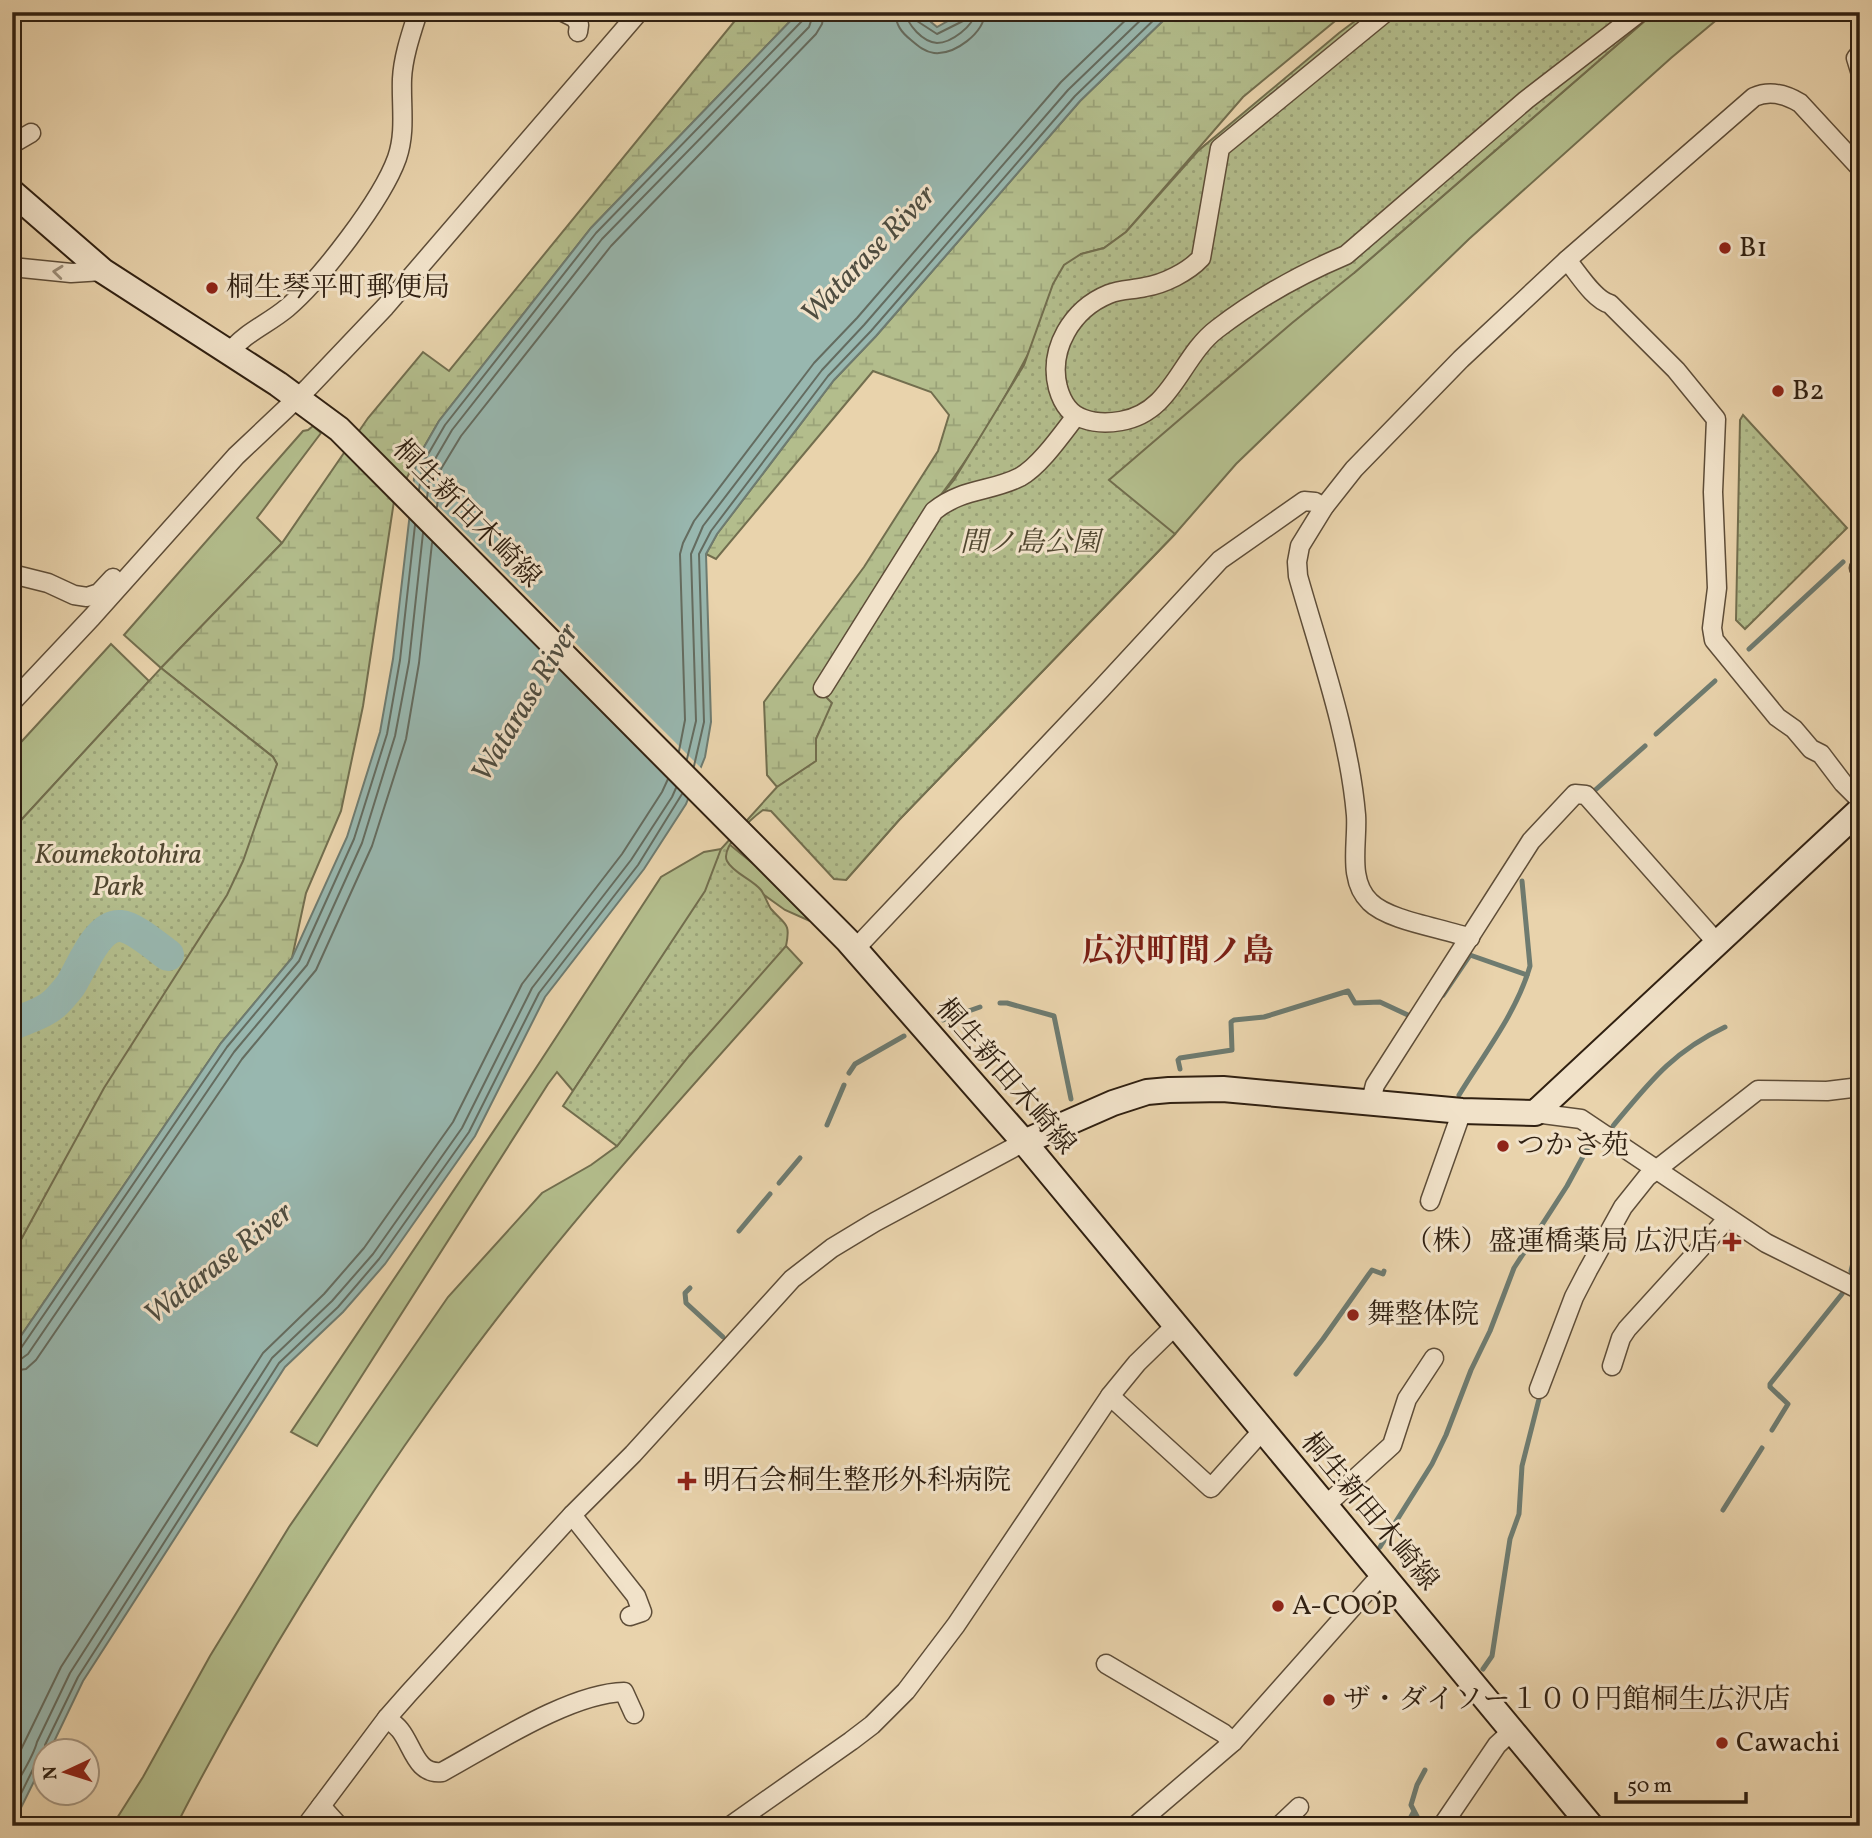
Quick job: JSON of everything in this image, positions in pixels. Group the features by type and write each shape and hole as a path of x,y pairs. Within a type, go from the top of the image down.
{"main road":[{"name":"桐生新田木崎線","path":"12,192 103,271 339,429 742,832 855,949 1024,1142 1591,1826"},
{"path":"1024,1142 1113,1103 1147,1092 1169,1090 1223,1089 1370,1104 1535,1113 1860,810"}],"street":[{"path":"229,353 240,340 301,296 362,219 386,182 398,156 402,136 404,60 418,12"},
{"path":"563,12 575,18 579,25 578,32"},
{"path":"12,702 149,555 236,456 311,408 385,307 639,12"},
{"path":"1386,12 1220,148 1201,258 1195,264 1157,284 1109,294 1085,309 1073,322 1058,348 1055,365 1059,392 1069,410 1076,416 1084,420 1113,422 1143,415 1156,406 1214,331 1240,312 1317,267 1346,254 1526,100 1640,12"},
{"path":"1860,52 1856,58 1860,71"},
{"path":"1470,938 1388,913 1370,902 1357,883 1354,794 1298,576 1300,546 1324,507 1354,468 1461,359 1567,260 1754,97 1763,93 1788,96 1800,103 1860,168"},
{"path":"12,144 31,133"},
{"path":"1567,260 1597,296 1610,304 1676,370 1716,419 1713,492 1717,588 1712,628 1714,640 1777,717 1794,729 1811,749 1821,754 1860,800"},
{"path":"12,267 71,273 103,271"},
{"path":"823,688 934,511 963,493 998,485 1026,473 1076,416"},
{"path":"855,949 1220,560 1304,502 1309,501 1324,507"},
{"path":"12,574 87,597 99,593 131,558 149,555"},
{"path":"1370,1104 1376,1085 1531,841 1572,796 1578,793 1586,795 1718,944"},
{"path":"1539,1389 1574,1297 1623,1207 1647,1177 1758,1090 1827,1091 1860,1087"},
{"path":"1430,1201 1462,1111"},
{"path":"1535,1113 1581,1119 1766,1243 1860,1290"},
{"path":"306,1826 387,1718 792,1279 832,1248 875,1222 1024,1142"},
{"path":"1612,1367 1627,1329 1728,1218"},
{"path":"730,1826 862,1733 906,1691 956,1625 1110,1396 1137,1363 1175,1326"},
{"path":"1325,1506 1392,1444 1406,1399 1434,1358"},
{"path":"1110,1396 1210,1488 1262,1431"},
{"path":"572,1515 636,1596 642,1612 630,1616"},
{"path":"1135,1826 1233,1742 1374,1583 1384,1576"},
{"path":"1106,1664 1223,1733 1233,1742"},
{"path":"387,1718 399,1729 424,1770 433,1773 442,1772 562,1707 575,1703 614,1692 624,1692 634,1714"},
{"path":"1443,1826 1497,1745 1511,1731"},
{"path":"321,1806 339,1826"},
{"path":"1279,1826 1299,1807"}],"green space":[{"path":"742,12 799,12 591,228 439,421 394,501 363,706 341,811 306,893 292,958 221,1043 12,1349 12,1256 277,764 273,757 161,668 282,543 368,418 423,352 449,371"},
{"path":"1172,12 1346,12 1243,97 1126,232 1104,248 1081,254 1029,353 973,450 929,510 816,739 817,761 777,787 767,775 764,702 864,567 938,451 949,415 931,392 873,371 716,559 706,554 717,534 834,380 876,336 1080,101"},
{"name":"間ノ島公園","path":"1367,12 1655,12 1354,273 1109,480 1175,534 899,820 846,880 834,879 771,811 763,810 738,833 728,848 727,861 761,890 771,909 786,925 786,946 689,1056 617,1146 563,1106 705,891 721,849 777,787 816,761 816,739 832,703 818,689 929,510 954,480 1024,365 1053,284 1064,265 1081,254 1104,248 1126,232 1198,151"},
{"path":"1655,12 1726,12 1469,239 1236,464 1175,534 899,820 846,880 1198,151 1214,138 1215,147 1354,273"},
{"path":"1743,415 1847,528 1745,629 1736,620 1740,420"},
{"path":"313,426 321,433 257,518 282,543 161,668 124,635 303,431"},
{"path":"111,644 149,681 12,830 12,752"},
{"name":"Koumekotohira Park","path":"161,668 273,757 277,764 243,861 227,895 104,1088 12,1256 12,830"},
{"path":"729,844 756,866 810,921 785,910 743,880 786,946 802,963 584,1210 462,1365 384,1476 310,1590 240,1707 176,1826 112,1826 143,1777 210,1656 289,1527 448,1297 542,1193 591,1165 617,1146 626,1135 676,936 573,1091 557,1072 548,1084 317,1446 291,1432 661,877 704,852 721,849"}],"water":[{"name":"Watarase River","path":"799,12 919,12 937,27 964,12 1172,12 1080,101 876,336 834,380 717,534 706,554 711,722 705,757 686,804 644,869 545,997 475,1136 385,1264 343,1312 285,1367 83,1681 57,1736 32,1736 32,1785 12,1826 12,1349 221,1043 292,958 347,837 380,732 393,659 416,461 439,421 591,228"}],"pier":[{"path":"410,478 703,770 692,799 406,512"}],"waterway":[{"path":"1749,649 1843,562"},
{"path":"1656,734 1715,681"},
{"path":"1593,792 1645,746"},
{"path":"1459,1095 1517,1000 1530,966 1522,881"},
{"path":"12,1025 56,1002 70,986 90,949 104,932 112,927 126,927 168,955"},
{"path":"1443,995 1470,955 1527,975"},
{"path":"1180,1069 1180,1058 1232,1050 1231,1022 1234,1020 1264,1017 1348,991 1355,1003 1380,1002 1410,1016"},
{"path":"1000,1003 1054,1016 1071,1099"},
{"path":"943,1020 980,1007"},
{"path":"1613,1126 1650,1082 1676,1058 1725,1027"},
{"path":"849,1073 855,1064 904,1036"},
{"path":"827,1125 844,1085"},
{"path":"1380,1547 1432,1464 1446,1435 1514,1268 1567,1186 1592,1140"},
{"path":"779,1183 800,1158"},
{"path":"739,1231 770,1194"},
{"path":"1851,1271 1860,1233"},
{"path":"1296,1374 1372,1270 1383,1274 1384,1271"},
{"path":"690,1288 685,1293 686,1303 723,1337"},
{"path":"1772,1430 1788,1404 1770,1384 1842,1294"},
{"path":"1483,1669 1492,1656 1510,1539 1519,1514 1522,1466 1539,1399"},
{"path":"1723,1510 1762,1448"},
{"path":"1422,1826 1411,1805 1425,1770"},
{"path":"1406,1826 1413,1813"}],"place":[{"name":"B1","path":"1725,248"},
{"name":"桐生琴平町郵便局","path":"212,288"},
{"name":"B2","path":"1778,391"},
{"name":"つかさ苑","path":"1503,1146"},
{"name":"（株）盛運橋薬局 広沢店","path":"1732,1242"},
{"name":"舞整体院","path":"1353,1315"},
{"name":"明石会桐生整形外科病院","path":"687,1481"},
{"name":"A-COOP","path":"1278,1606"},
{"name":"ザ・ダイソー１００円館桐生広沢店","path":"1329,1700"},
{"name":"Cawachi","path":"1722,1743"}],"district":[{"name":"広沢町間ノ島","path":"1178,953"}]}
